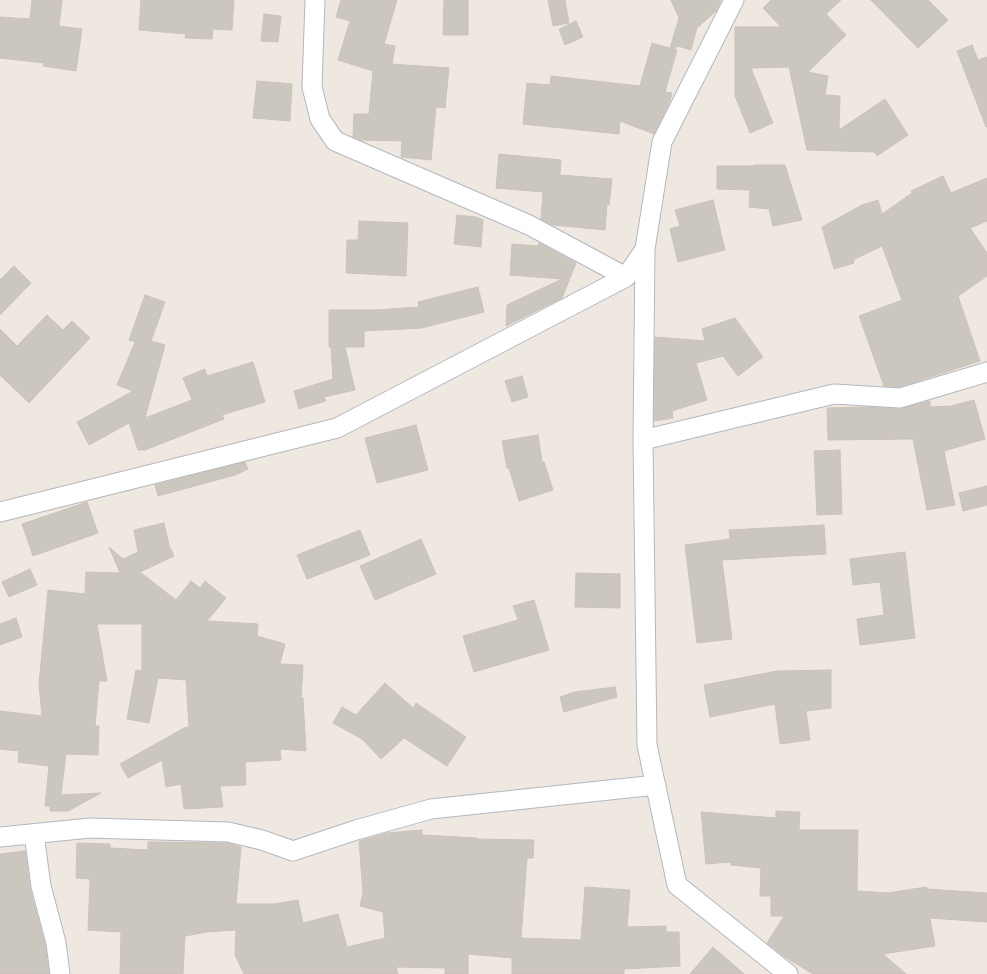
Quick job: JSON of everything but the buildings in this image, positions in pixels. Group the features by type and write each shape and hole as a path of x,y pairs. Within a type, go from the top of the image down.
{"street":[{"path":"315,0 312,87 320,118 335,141 529,225 626,277"},
{"path":"734,0 662,142 645,249 643,440 647,745 677,885 788,974"},
{"path":"0,512 337,428 626,277 645,249"},
{"path":"643,440 834,394 900,398 987,372"},
{"path":"0,837 90,828 228,832 262,840 293,851 356,830 431,809 656,785"},
{"path":"34,834 41,886 56,943 60,974"}]}
